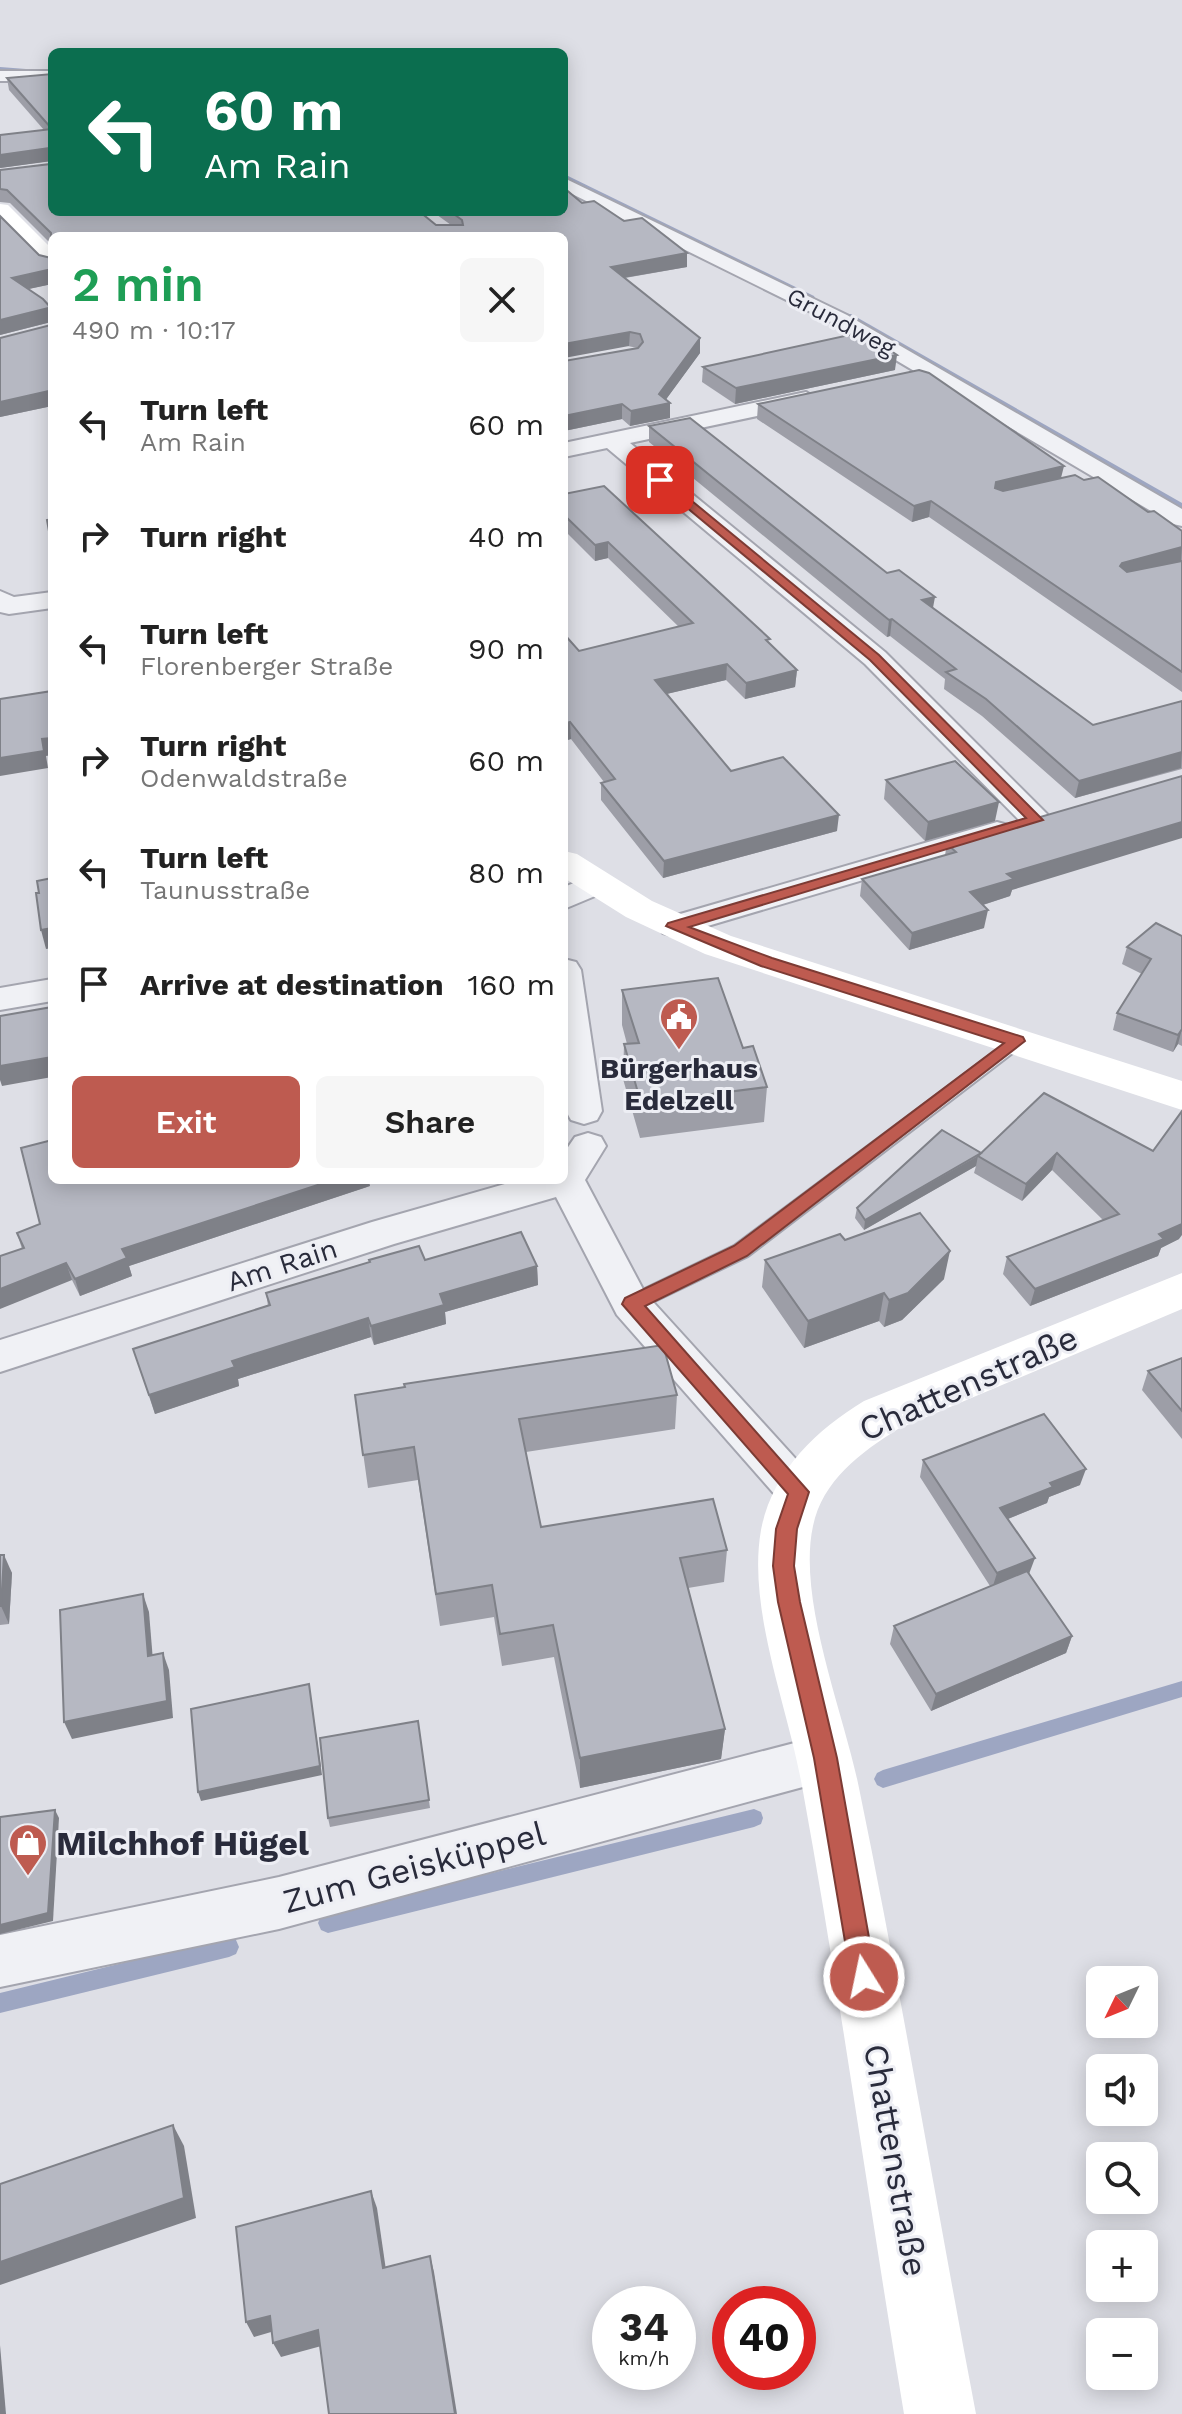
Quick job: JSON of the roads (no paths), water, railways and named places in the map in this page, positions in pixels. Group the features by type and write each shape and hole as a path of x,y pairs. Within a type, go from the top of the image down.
{"street":[{"path":"0,76 48,76"},
{"name":"Grundweg","path":"568,185 827,313 934,372 1103,478 1182,519"},
{"path":"0,210 48,258"},
{"path":"904,378 934,372"},
{"path":"568,449 827,395"},
{"path":"612,440 875,658 1051,816 674,926"},
{"path":"0,599 9,606 48,601"},
{"path":"568,870 580,892 766,962 1182,1096"},
{"path":"0,999 48,991"},
{"path":"568,999 586,1128 568,1175"},
{"name":"Am Rain","path":"0,1356 386,1232 552,1184"},
{"path":"568,1184 631,1304 799,1492"},
{"name":"Chattenstraße","path":"940,2414 825,1758 789,1602 784,1566 786,1529 799,1492 820,1461 847,1435 881,1415 1182,1290"},
{"name":"Zum Geisküppel","path":"0,1961 279,1903 825,1758"}],"lane":[{"path":"631,1304 741,1251 1017,1041"}],"waterway":[{"path":"0,69 48,73"},
{"path":"568,178 811,298"},
{"path":"848,316 1182,507"},
{"path":"883,1779 1182,1689"},
{"path":"328,1923 754,1818"},
{"path":"0,2003 229,1947"}],"place":[{"name":"Bürgerhaus Edelzell","path":"679,1051"},
{"name":"Milchhof Hügel","path":"28,1877"}]}
